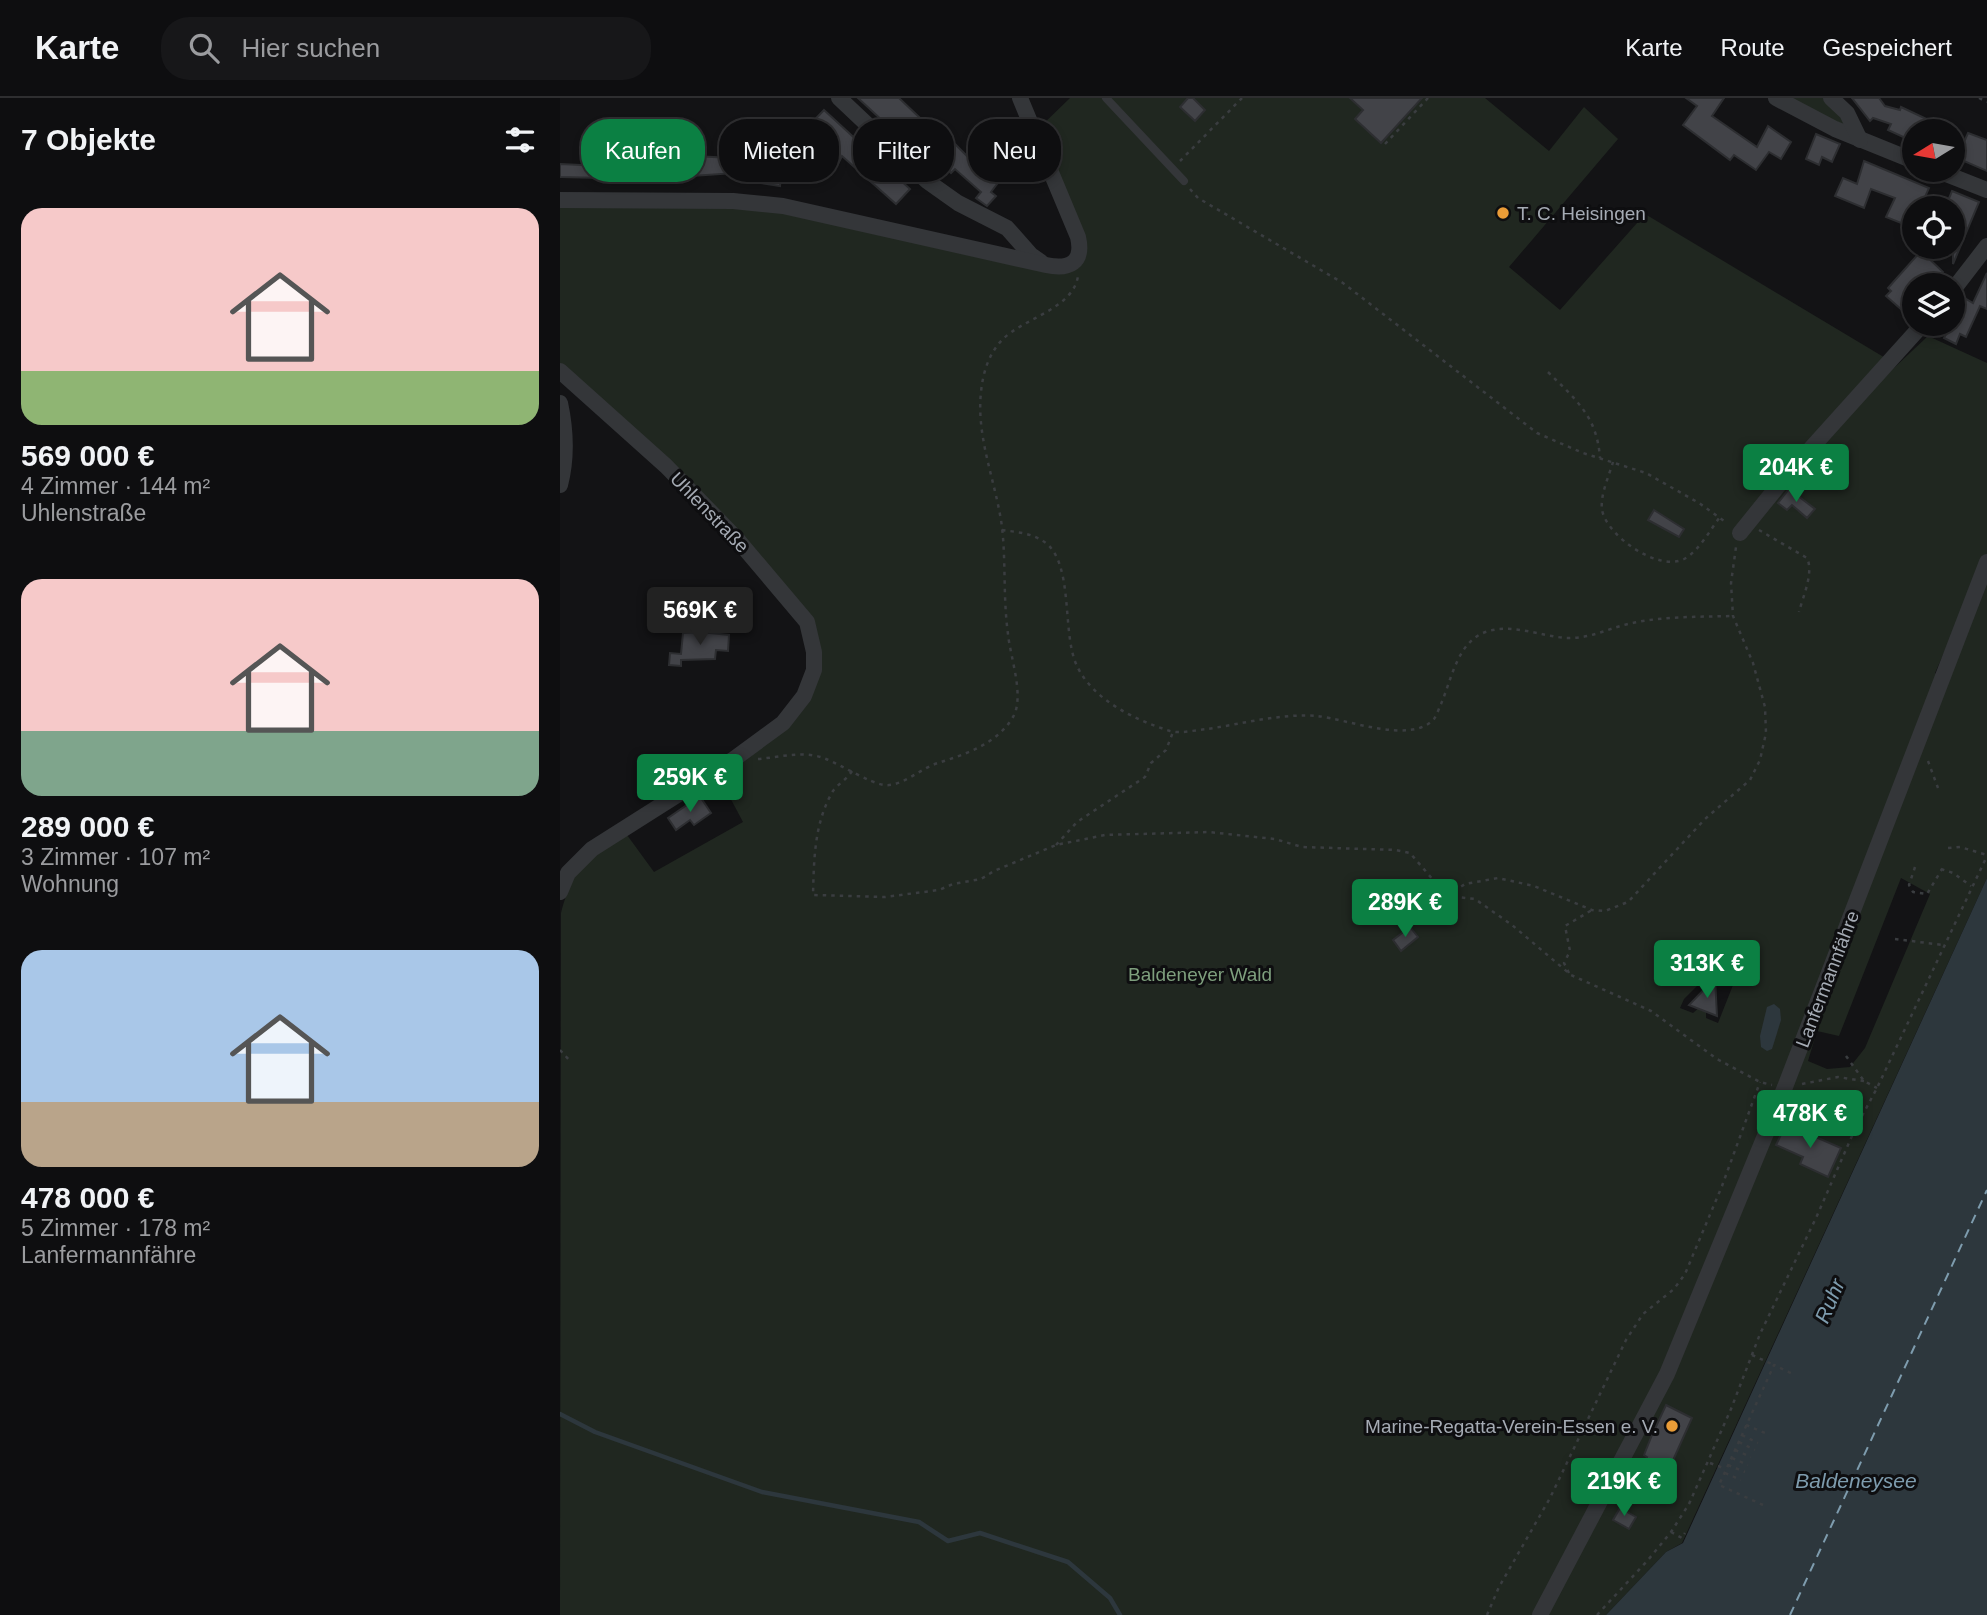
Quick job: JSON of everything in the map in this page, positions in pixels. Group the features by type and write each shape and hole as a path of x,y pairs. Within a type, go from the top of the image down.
{"street":[{"path":"839,98 927,181 958,203 1007,228 1031,255 1046,265"},
{"path":"560,200 710,200 783,206 1060,268 1073,264 1079,253 1078,237 1020,98"},
{"path":"1776,98 1793,102 1860,140 1902,156"},
{"path":"1831,98 1847,113 1860,140"},
{"path":"1965,181 1987,190"},
{"path":"1965,274 1987,246"},
{"path":"1744,528 1912,336"},
{"name":"Uhlenstraße","path":"560,371 671,471 744,548 807,622 814,652 814,670 804,696 783,723 734,759 592,849 568,873 560,892"},
{"path":"560,403 565,452 560,485"},
{"name":"Lanfermannfähre","path":"1540,1615 1667,1374 1785,1087 1987,562"}],"lane":[{"path":"1106,98 1184,181"}],"path":[{"path":"1173,169 1242,98"},
{"path":"1385,144 1428,98"},
{"path":"1979,98 1987,102"},
{"path":"1184,181 1198,198 1343,283 1536,433 1668,484 1720,517 1807,558 1810,570 1799,612"},
{"path":"734,759 752,760 804,754 824,758 884,785 898,783 928,766 982,746 1000,733 1014,716 1017,701 1008,634 1002,530 980,418 985,371 1002,341 1024,323 1058,304 1072,291 1078,279 1073,264"},
{"path":"1548,372 1587,412 1599,440 1600,458"},
{"path":"1613,462 1602,502 1604,515 1625,540 1648,556 1669,562 1683,559 1691,554 1720,517"},
{"path":"1447,896 1465,884 1498,878 1534,886 1592,910 1605,911 1628,902 1705,819 1750,780 1760,760 1766,733 1765,707 1753,663 1733,615 1731,583 1734,556 1744,528"},
{"path":"1002,530 1027,534 1044,541 1054,551 1060,566 1076,664 1087,682 1109,703 1173,732 1285,717 1316,716 1376,728 1417,729 1434,719 1461,652 1471,640 1485,632 1505,629 1566,638 1589,637 1628,624 1733,615"},
{"path":"1056,845 1077,822 1144,777 1151,763 1166,750 1173,732"},
{"path":"1914,750 1926,758 1938,788"},
{"path":"852,771 847,779 834,789 814,842 813,895 885,897 939,890 953,884 981,879 1056,845 1105,835 1208,832 1275,839 1302,847 1396,850 1410,853 1447,896 1475,899 1512,925 1571,975 1651,1011 1717,1059 1760,1082 1722,1186 1685,1274 1674,1289 1643,1314 1626,1340 1550,1498 1499,1587 1487,1615"},
{"path":"1597,1615 1671,1532 1689,1504 1752,1355 1855,1129 1987,855 1960,847 1948,848"},
{"path":"1915,867 1909,886 1913,892 1927,894 1942,869 1973,887"},
{"path":"1571,975 1564,963 1570,951 1565,926 1592,910"},
{"path":"1895,939 1944,945"},
{"path":"560,1050 571,1062"},
{"path":"1846,1056 1864,1081"},
{"path":"1785,1087 1838,1077 1864,1081 1877,1088"},
{"path":"1752,1355 1795,1375"},
{"path":"1763,1505 1719,1485 1774,1365"},
{"path":"1746,1425 1765,1433"},
{"path":"1742,1435 1758,1443"},
{"path":"1739,1442 1755,1450"},
{"path":"1735,1450 1751,1457"},
{"path":"1732,1457 1748,1465"},
{"path":"1708,1462 1745,1472"},
{"path":"1726,1469 1741,1480"},
{"path":"1671,1532 1682,1538 1685,1532"}],"green space":[{"name":"Baldeneyer Wald","path":"1070,98 1485,98 1549,151 1584,107 1618,139 1509,267 1560,310 1645,214 1887,359 1829,429 1928,336 1987,363 1987,555 1935,673 1943,680 1987,571 1987,878 1682,1543 1666,1552 1606,1615 560,1615 561,913 571,883 583,865 627,835 654,872 743,822 718,775 807,697 810,622 560,366 560,203 733,203 974,251 1080,261 1053,182 1061,182 1061,119 1048,119","holes":["1901,878 1930,894 1865,1048 1850,1067 1827,1069 1808,1061 1817,1031 1839,1036","1710,964 1737,975 1718,1023 1706,1018 1706,1010 1700,1007 1693,1013 1680,1008 1684,999 1703,980"]},
{"path":"1787,98 1825,98 1851,130"}],"water":[{"name":"Baldeneysee","path":"1987,878 1987,1615 1606,1615 1666,1552 1683,1543"},
{"path":"1774,1004 1780,1009 1781,1020 1772,1049 1767,1051 1761,1047 1760,1036 1767,1007"}],"building":[{"path":"858,98 899,98 921,119 881,119"},
{"path":"1188,98 1193,98 1205,110 1195,121 1180,107"},
{"path":"1350,98 1422,98 1381,143 1355,119 1363,110"},
{"path":"1686,98 1724,98 1712,116 1757,147 1768,126 1791,142 1781,159 1769,152 1756,170 1734,155 1730,160 1683,125 1697,106"},
{"path":"1852,98 1879,98 1885,106 1900,110 1901,107 1926,119 1902,119 1902,136 1888,130 1891,124 1873,118 1870,121"},
{"path":"824,110 834,119 815,119"},
{"path":"839,124 853,137 853,166 842,156 839,162"},
{"path":"1968,133 1987,140 1987,171 1965,161 1965,140"},
{"path":"1816,134 1840,144 1832,162 1822,157 1819,165 1806,159"},
{"path":"954,143 968,157 968,180 955,169"},
{"path":"705,157 719,157 719,174 705,175"},
{"path":"1864,161 1902,177 1902,182 1915,182 1929,188 1925,196 1902,196 1902,223 1886,217 1895,198 1871,189 1864,208 1835,196 1843,178 1857,184"},
{"path":"560,164 581,165 581,177 560,177"},
{"path":"754,182 780,182 780,186"},
{"path":"871,182 902,182 910,189 896,204"},
{"path":"970,182 998,182 991,192 996,196 987,206 976,198 981,192"},
{"path":"1952,191 1964,196 1950,196"},
{"path":"1965,196 1979,202 1965,235"},
{"path":"1914,259 1929,259 1943,272 1902,273 1902,310 1886,296 1891,291 1888,288"},
{"path":"1987,273 1987,309 1980,306 1966,337 1965,301 1966,299 1973,303"},
{"path":"1945,336 1959,336 1956,344 1944,338"},
{"path":"1789,489 1815,509 1807,518 1792,505 1787,510 1778,503"},
{"path":"1654,510 1684,529 1679,537 1648,520"},
{"path":"683,633 729,635 728,651 716,650 715,659 681,660 681,666 669,665 670,653 681,654"},
{"path":"701,798 711,813 694,825 690,820 676,830 668,818"},
{"path":"1410,927 1418,937 1401,951 1393,940"},
{"path":"1715,978 1717,1016 1689,1005"},
{"path":"1848,1091 1858,1096 1847,1118 1837,1113"},
{"path":"1786,1124 1841,1148 1828,1177 1800,1164 1803,1157 1776,1145"},
{"path":"1666,1405 1692,1418 1670,1467 1660,1463 1653,1479 1640,1473 1647,1457 1644,1455"},
{"path":"1620,1508 1636,1517 1629,1529 1613,1520"}],"waterway":[{"path":"560,1414 595,1432 762,1492 919,1522 948,1541 980,1533 1068,1562 1110,1598 1120,1615"}],"ferry route":[{"path":"1790,1615 1987,1190"}],"place":[{"name":"T. C. Heisingen","path":"1503,213"},
{"name":"Marine-Regatta-Verein-Essen e. V.","path":"1672,1426"}],"water label":[{"name":"Ruhr","path":"1830,1301"}]}
